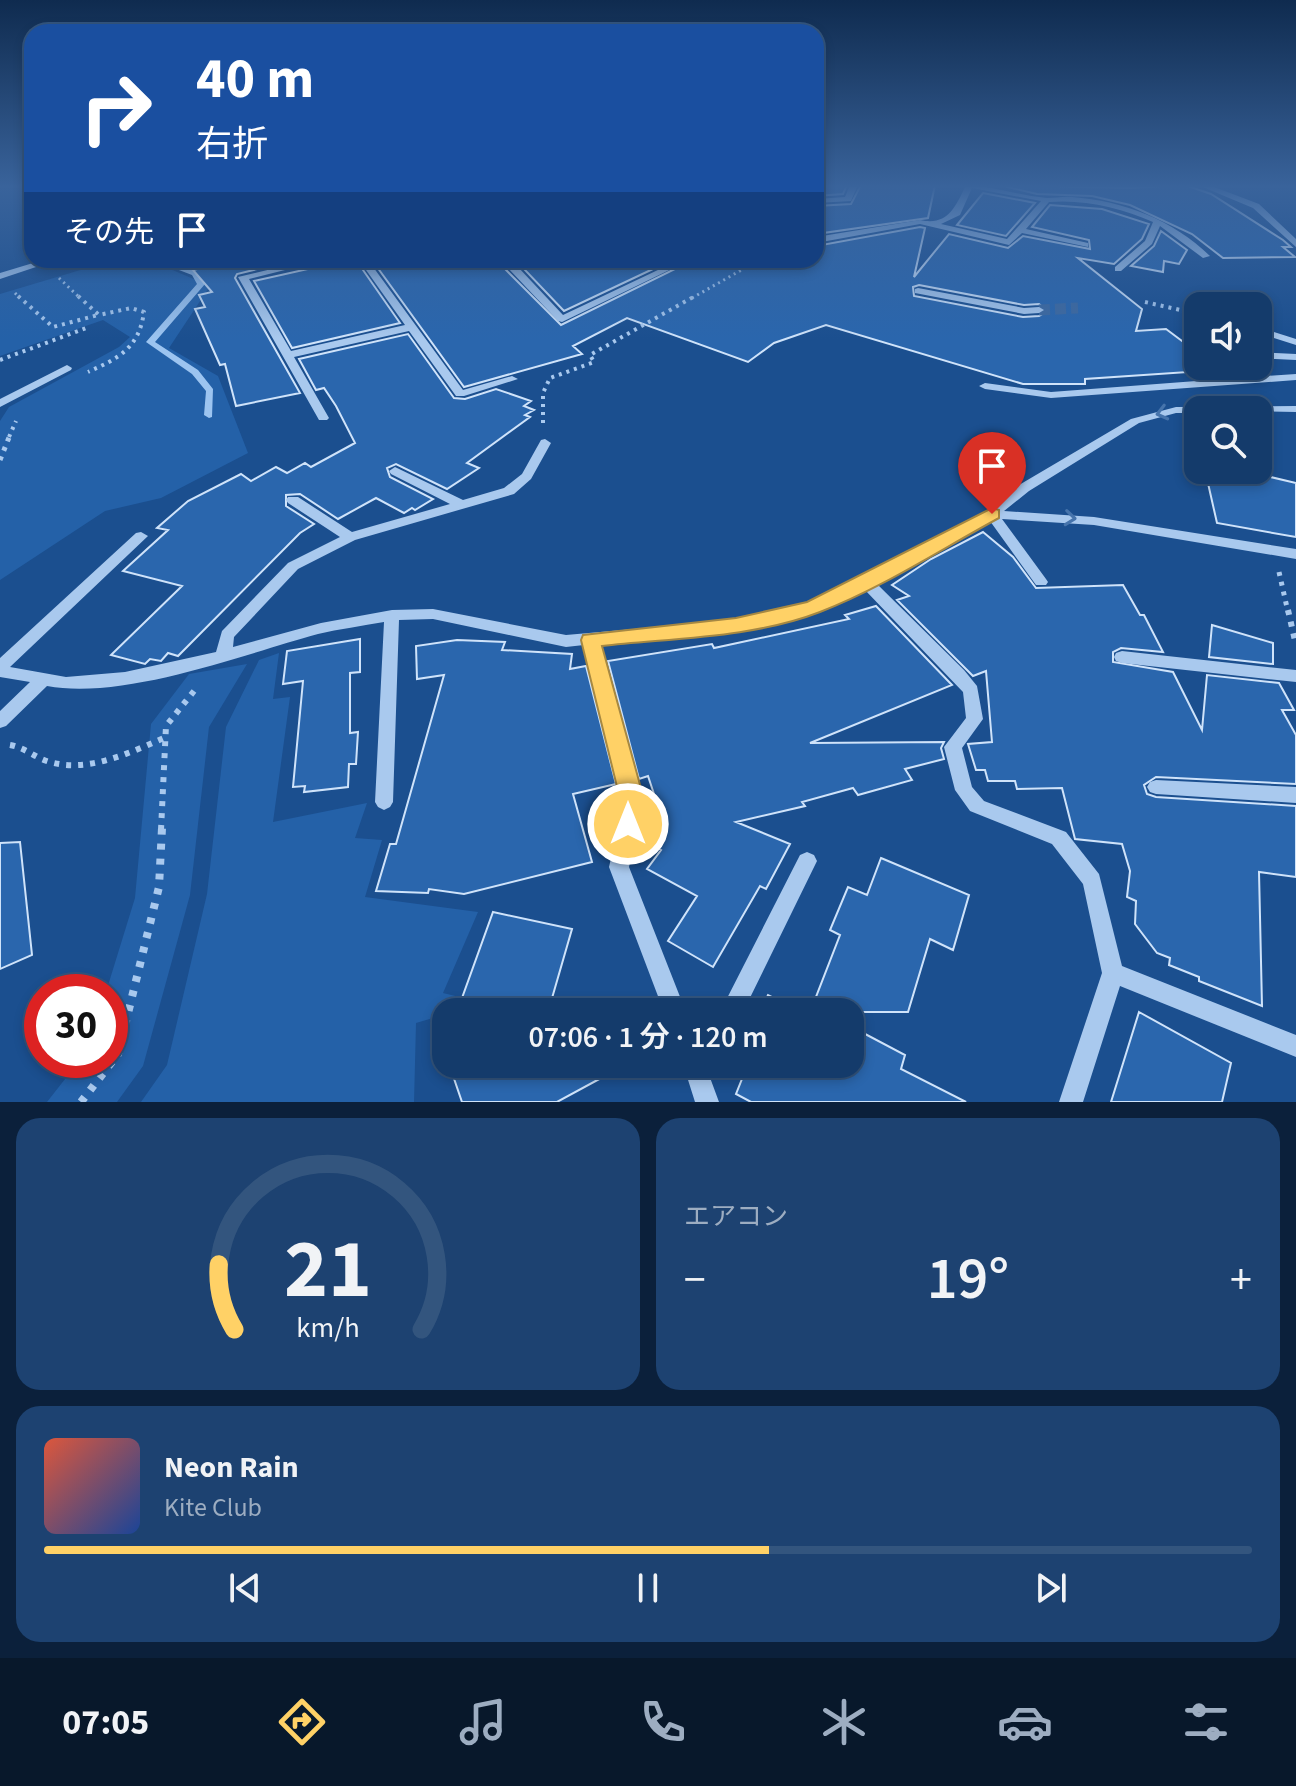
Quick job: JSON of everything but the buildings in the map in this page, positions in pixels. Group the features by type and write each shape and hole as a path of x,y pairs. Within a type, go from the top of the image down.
{"street":[{"path":"986,236 1009,242 1014,236"},
{"path":"1048,236 1085,245"},
{"path":"1118,269 1151,236"},
{"path":"1179,236 1206,256"},
{"path":"0,276 27,268"},
{"path":"282,268 243,277 323,418"},
{"path":"369,268 460,394 512,379"},
{"path":"513,268 562,319 669,268"},
{"path":"918,291 1024,311 1039,310"},
{"path":"289,355 412,327"},
{"path":"1272,334 1296,342"},
{"path":"1272,356 1296,357"},
{"path":"0,404 67,368"},
{"path":"985,386 1051,395 1296,377"},
{"path":"0,669 66,683 125,678 365,618 392,615 433,614 566,641 736,625 812,608 867,583 992,514 1024,488 1135,421 1176,410 1296,409"},
{"path":"224,654 227,635 293,566 350,537 509,491 527,476 545,443"},
{"path":"395,471 463,505"},
{"path":"293,500 350,537"},
{"path":"992,514 1094,521 1296,554"},
{"path":"992,514 1041,582"},
{"path":"0,669 141,536"},
{"path":"867,583 971,690 975,719 953,747 964,790 977,806 1059,838 1092,880 1113,973 1071,1102"},
{"path":"384,802 392,615"},
{"path":"591,640 633,803 619,867 670,998"},
{"path":"1122,657 1296,676"},
{"path":"0,721 44,679"},
{"path":"1156,787 1296,795"},
{"path":"738,998 807,861"},
{"path":"1113,973 1296,1046"},
{"path":"699,1078 707,1102"}],"path":[{"path":"54,268 99,315"},
{"path":"545,443 540,391 551,375 594,362 590,355 745,268"},
{"path":"10,288 53,327 131,308 144,312 142,336"},
{"path":"1145,302 1184,311"},
{"path":"0,360 89,327"},
{"path":"1279,579 1296,645"},
{"path":"81,1102 118,1054 159,887 164,738 173,715 224,654"},
{"path":"0,744 29,748 48,762 93,764 164,738"}],"shaded area":[{"path":"87,268 168,268 210,286 169,348 218,376 248,453 161,498 105,511 0,580 0,421 9,407 119,347 130,337 103,320 0,356 0,294"},
{"path":"279,653 273,699 290,697 273,822 367,803 355,838 382,840 365,897 478,912 443,993 464,998 432,998 432,1018 416,1023 414,1102 141,1102 167,1065 207,894 226,727 259,660"},
{"path":"247,664 209,727 190,895 143,1066 117,1102 47,1102 66,1078 128,1078 128,974 112,974 135,898 151,724 189,674"}],"waterway":[{"path":"179,268 195,274 201,284 150,342 195,372 210,391 209,415"}],"tunnel":[{"path":"1039,310 1078,308"}],"route":[{"path":"628,824 633,803 591,640 736,625 812,608 867,583 905,559 992,514"}]}
